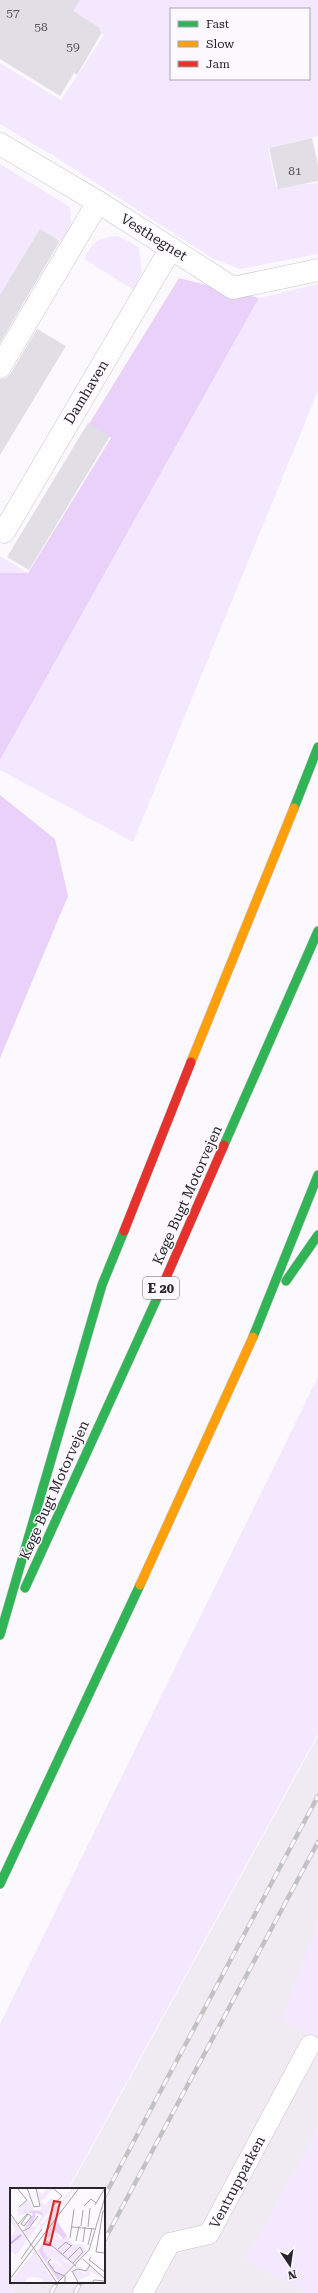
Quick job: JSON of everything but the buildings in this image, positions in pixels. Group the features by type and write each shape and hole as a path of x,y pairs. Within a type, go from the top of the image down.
{"highway":[{"path":"0,1635 102,1285 318,747"},
{"name":"Køge Bugt Motorvejen","path":"0,1643 172,1265 318,931"},
{"path":"0,1884 83,1710 265,1312 318,1175"},
{"path":"265,1312 318,1235"}],"street":[{"name":"Vesthegnet","path":"0,144 98,202 233,288 318,270"},
{"path":"0,367 98,202"},
{"name":"Damhaven","path":"0,530 4,532 171,248"}],"lane":[{"name":"Ventrupparken","path":"143,2293 170,2243 209,2234 310,2045"}],"shaded area":[{"path":"49,0 318,0 318,136 268,148 276,187 318,183 318,254 240,269 212,258 57,158 0,124 0,63 61,100 104,35"},
{"path":"0,164 70,207 72,228 62,241 39,232 0,296"},
{"path":"118,236 139,247 142,272 134,290 84,259 93,244 100,239"},
{"path":"179,278 259,298 0,760 0,573 28,573 111,438 89,424"},
{"path":"318,284 318,391 133,842 0,770 0,760 259,298"},
{"path":"0,556 28,573 0,573"},
{"path":"0,795 55,839 68,896 0,1058"},
{"path":"318,1377 318,1734 69,2188 10,2188 10,2283 16,2283 11,2293 0,2293 0,2024"},
{"path":"318,1736 318,2293 12,2293 17,2283 105,2283 105,2188 70,2188"},
{"path":"318,1922 318,2038 281,2020"},
{"path":"318,2128 318,2293 307,2293 245,2260"}],"railway":[{"path":"105,2195 318,1796"},
{"path":"105,2239 318,1842"},
{"path":"51,2293 56,2283"},
{"path":"75,2293 80,2283"}],"traffic: fast":[{"path":"294,808 318,747"},
{"path":"224,1145 318,931"},
{"path":"253,1337 318,1175"},
{"path":"0,1635 102,1285 124,1231"},
{"path":"286,1281 318,1235"},
{"path":"25,1588 158,1296"},
{"path":"0,1884 140,1585"}],"traffic: slow":[{"path":"191,1062 294,808"},
{"path":"140,1585 253,1337"}],"traffic: jam":[{"path":"124,1231 191,1062"},
{"path":"158,1296 224,1145"}]}
